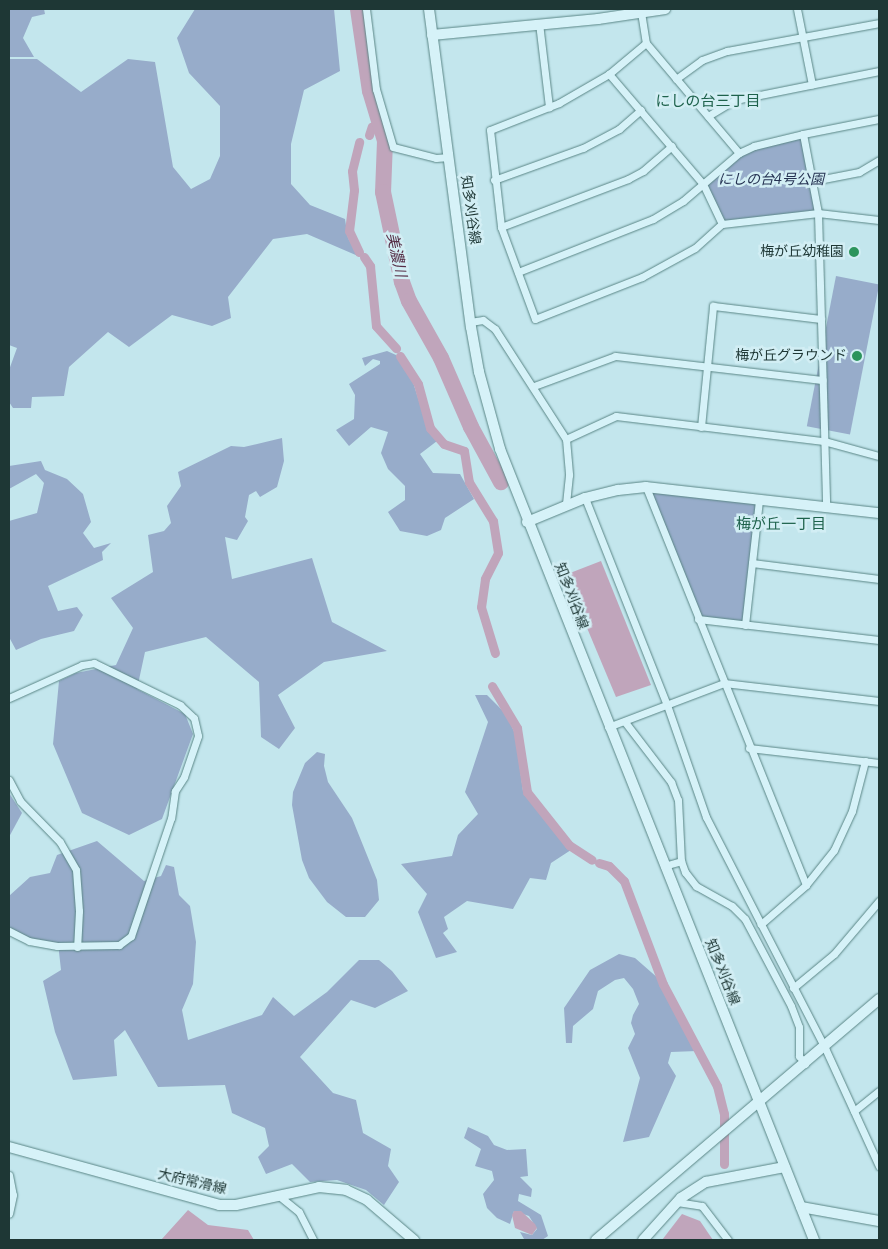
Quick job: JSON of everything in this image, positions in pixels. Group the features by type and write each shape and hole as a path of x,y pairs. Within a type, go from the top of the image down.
{"street":[{"path":"366,9 376,89 393,147 436,158 449,158"},
{"name":"知多刈谷線","path":"429,9 470,322 488,408 527,522 785,1168"},
{"path":"432,35 540,23 598,20 665,9"},
{"path":"796,9 812,85"},
{"path":"641,12 646,43 739,153"},
{"path":"540,23 549,107"},
{"path":"676,79 702,60 726,51 879,23"},
{"path":"646,43 609,74 576,95 490,130 494,180 502,228 535,319 642,277 695,248 722,224 818,213 879,220"},
{"path":"708,116 735,100 879,71"},
{"path":"609,74 703,184 722,224"},
{"path":"494,180 583,148 619,130 641,110"},
{"path":"518,272 653,219 703,184 739,153 773,140 879,119"},
{"path":"803,134 818,213 826,506"},
{"path":"502,228 628,179 643,170 672,146"},
{"path":"813,181 859,172 879,160"},
{"path":"702,427 713,306 821,318"},
{"path":"470,322 483,320 490,323 534,386 566,439 569,475 566,505"},
{"path":"534,386 615,356 823,380"},
{"path":"566,439 616,416 824,441 879,456"},
{"path":"527,522 585,498 646,487 879,513"},
{"path":"646,487 749,748 806,885"},
{"path":"585,498 667,705 706,817 825,1048 879,1166"},
{"path":"745,624 759,500"},
{"path":"752,563 879,579"},
{"path":"698,619 879,640"},
{"path":"9,698 82,665 94,664 180,705 194,718 198,736 184,777 175,791 171,818 135,929 118,945 76,947 44,945 9,931"},
{"path":"608,727 724,683 879,701"},
{"path":"625,722 672,782 681,826 681,861 692,882 732,906 745,919 796,1018 798,1056 805,1064"},
{"path":"749,748 879,763"},
{"path":"761,924 806,885 834,850 852,811 865,761"},
{"path":"9,780 20,801 60,842 76,870 79,911 76,947"},
{"path":"664,866 681,861"},
{"path":"793,988 834,954 879,901"},
{"path":"596,1240 758,1100 825,1048 879,999"},
{"path":"854,1111 879,1091"},
{"name":"大府常滑線","path":"9,1147 219,1205 236,1205 319,1187 354,1192 414,1240"},
{"path":"643,1240 677,1202 706,1182 785,1168 814,1240"},
{"path":"9,1175 13,1195 9,1214"},
{"path":"278,1195 298,1212 313,1240"},
{"path":"677,1202 702,1206 728,1240"},
{"path":"801,1207 879,1221"}],"green space":[{"path":"9,9 44,9 45,14 32,17 23,38 34,57 9,57"},
{"path":"195,9 334,9 340,71 304,90 291,144 291,184 310,205 345,219 348,238 358,256 307,234 273,239 228,297 231,318 212,326 172,315 129,347 108,332 69,367 64,396 32,397 31,408 13,408 9,402 9,370 17,348 9,345 9,59 37,59 81,92 128,59 155,62 173,167 191,189 210,179 220,156 220,106 189,73 177,38"},
{"name":"にしの台4号公園","path":"803,134 818,213 722,224 703,184 739,153"},
{"name":"梅が丘グラウンド","path":"836,276 879,284 850,435 807,426"},
{"path":"387,351 396,355 410,373 428,429 437,441 420,454 433,473 460,474 474,499 445,518 441,530 427,536 400,531 388,512 405,500 405,486 388,469 381,453 388,432 371,427 349,446 336,430 354,419 355,395 349,384 380,364 380,361 373,359 365,366 362,358"},
{"path":"282,438 284,461 277,487 260,497 256,491 249,495 245,517 248,521 237,540 225,537 232,579 312,558 332,622 387,651 324,662 278,695 295,728 279,749 261,737 259,682 206,637 145,652 137,689 185,714 193,734 162,819 129,835 82,813 53,744 59,681 76,673 116,665 133,628 111,598 153,572 148,535 164,531 171,523 167,506 181,486 178,472 231,446 244,447"},
{"path":"41,461 45,470 67,479 83,494 91,522 83,533 94,548 111,543 102,552 103,560 48,586 58,611 77,607 83,615 74,631 41,639 16,650 9,637 9,521 37,513 44,483 36,474 9,489 9,466"},
{"path":"646,487 759,500 745,625 698,619"},
{"path":"475,695 487,695 507,715 515,734 523,791 574,848 551,863 546,880 530,878 513,909 467,901 444,917 448,929 443,933 457,952 436,958 418,912 427,894 401,864 452,856 458,835 478,814 465,792 488,722"},
{"path":"317,752 325,754 324,766 328,782 352,818 377,880 379,900 365,917 346,917 327,902 309,878 302,860 292,805 293,792 305,763"},
{"path":"9,793 22,813 9,837"},
{"path":"97,841 144,881 161,876 166,865 174,867 179,895 190,906 196,942 193,984 182,1010 188,1040 262,1015 273,997 294,1016 327,992 359,960 379,960 392,971 408,991 375,1008 351,1000 300,1057 333,1093 356,1100 363,1133 391,1149 388,1166 399,1182 384,1205 366,1190 337,1180 310,1182 292,1164 266,1174 258,1157 269,1146 265,1128 232,1113 225,1085 158,1087 125,1030 114,1040 117,1076 73,1080 55,1032 43,981 61,970 58,943 29,938 9,927 9,896 30,877 50,873 57,855"},
{"path":"619,954 635,958 659,979 697,1051 671,1052 668,1063 676,1076 649,1137 623,1142 640,1078 628,1048 635,1034 631,1023 639,1004 633,989 624,978 615,980 598,991 593,1009 573,1026 572,1043 566,1043 564,1008 590,970"},
{"path":"468,1127 488,1136 494,1145 507,1150 526,1149 528,1176 520,1177 532,1189 531,1197 519,1194 518,1201 541,1215 548,1236 542,1240 524,1239 520,1232 532,1235 537,1229 529,1216 514,1211 510,1224 497,1218 487,1208 483,1194 494,1180 492,1171 475,1166 481,1149 464,1138"}],"shaded area":[{"path":"601,561 651,685 616,697 569,585 570,573"},
{"path":"188,1210 208,1225 248,1230 254,1240 161,1240"},
{"path":"514,1211 521,1211 535,1224 537,1228 532,1235 515,1228 512,1215"},
{"path":"682,1214 700,1221 713,1240 662,1240"}],"waterway":[{"name":"美濃川","path":"358,9 370,91 385,141 383,192 402,282 409,301 441,358 471,427 501,482"},
{"path":"369,135 372,126"},
{"path":"359,142 352,171 354,190 349,231 359,252"},
{"path":"364,257 370,266 376,326 396,348"},
{"path":"400,356 418,384 430,428 444,444 464,451 469,482 493,521 498,553 485,579 481,607 495,653"},
{"path":"492,686 517,728 527,792 569,845 592,860"},
{"path":"599,863 609,866 624,881 663,984 717,1086 724,1114 724,1164"}],"place":[{"name":"梅が丘幼稚園","path":"854,252"},
{"name":"梅が丘グラウンド","path":"857,356"}],"district":[{"name":"にしの台三丁目","path":"708,102"},
{"name":"梅が丘一丁目","path":"781,525"}]}
